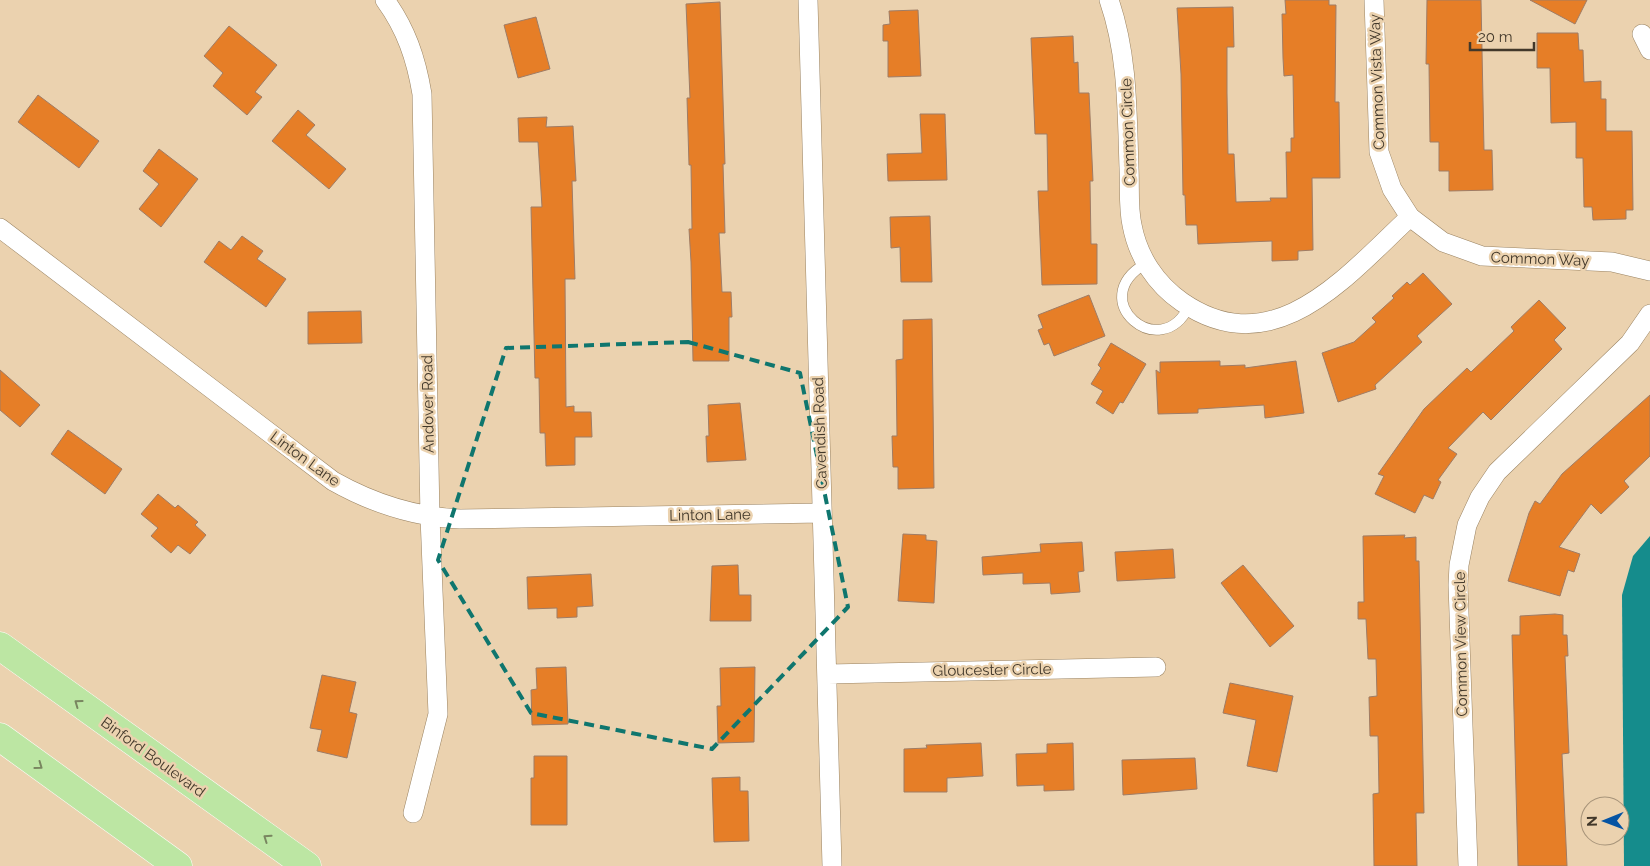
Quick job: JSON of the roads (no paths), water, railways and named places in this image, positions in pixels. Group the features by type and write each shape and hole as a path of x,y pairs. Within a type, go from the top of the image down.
{"main road":[{"name":"Binford Boulevard","path":"0,646 307,866"},
{"path":"0,737 178,866"}],"street":[{"name":"Andover Road","path":"384,0 407,36 417,64 422,94 430,517 438,714 413,813"},
{"name":"Cavendish Road","path":"808,0 832,866"},
{"name":"Common Circle","path":"1109,0 1116,20 1126,69 1130,218 1145,264 1165,288 1189,306 1212,317 1236,322 1265,322 1294,314 1327,293 1410,216"},
{"name":"Common Vista Way","path":"1374,0 1379,152 1392,189 1410,216"},
{"name":"Common Way","path":"1410,216 1443,242 1482,256 1612,262 1650,271"},
{"name":"Linton Lane","path":"0,228 333,481 381,503 430,517 470,520 822,513"},
{"name":"Common View Circle","path":"1468,866 1458,585 1467,525 1480,497 1497,472 1630,343 1650,314"},
{"name":"Gloucester Circle","path":"828,674 1156,667"}],"lane":[{"path":"1145,264 1131,274 1123,288 1123,305 1131,320 1142,328 1164,329 1178,321 1189,306"}],"water":[{"path":"1650,536 1650,866 1624,866 1624,846 1630,846 1630,796 1623,796 1622,595 1633,556"}]}
